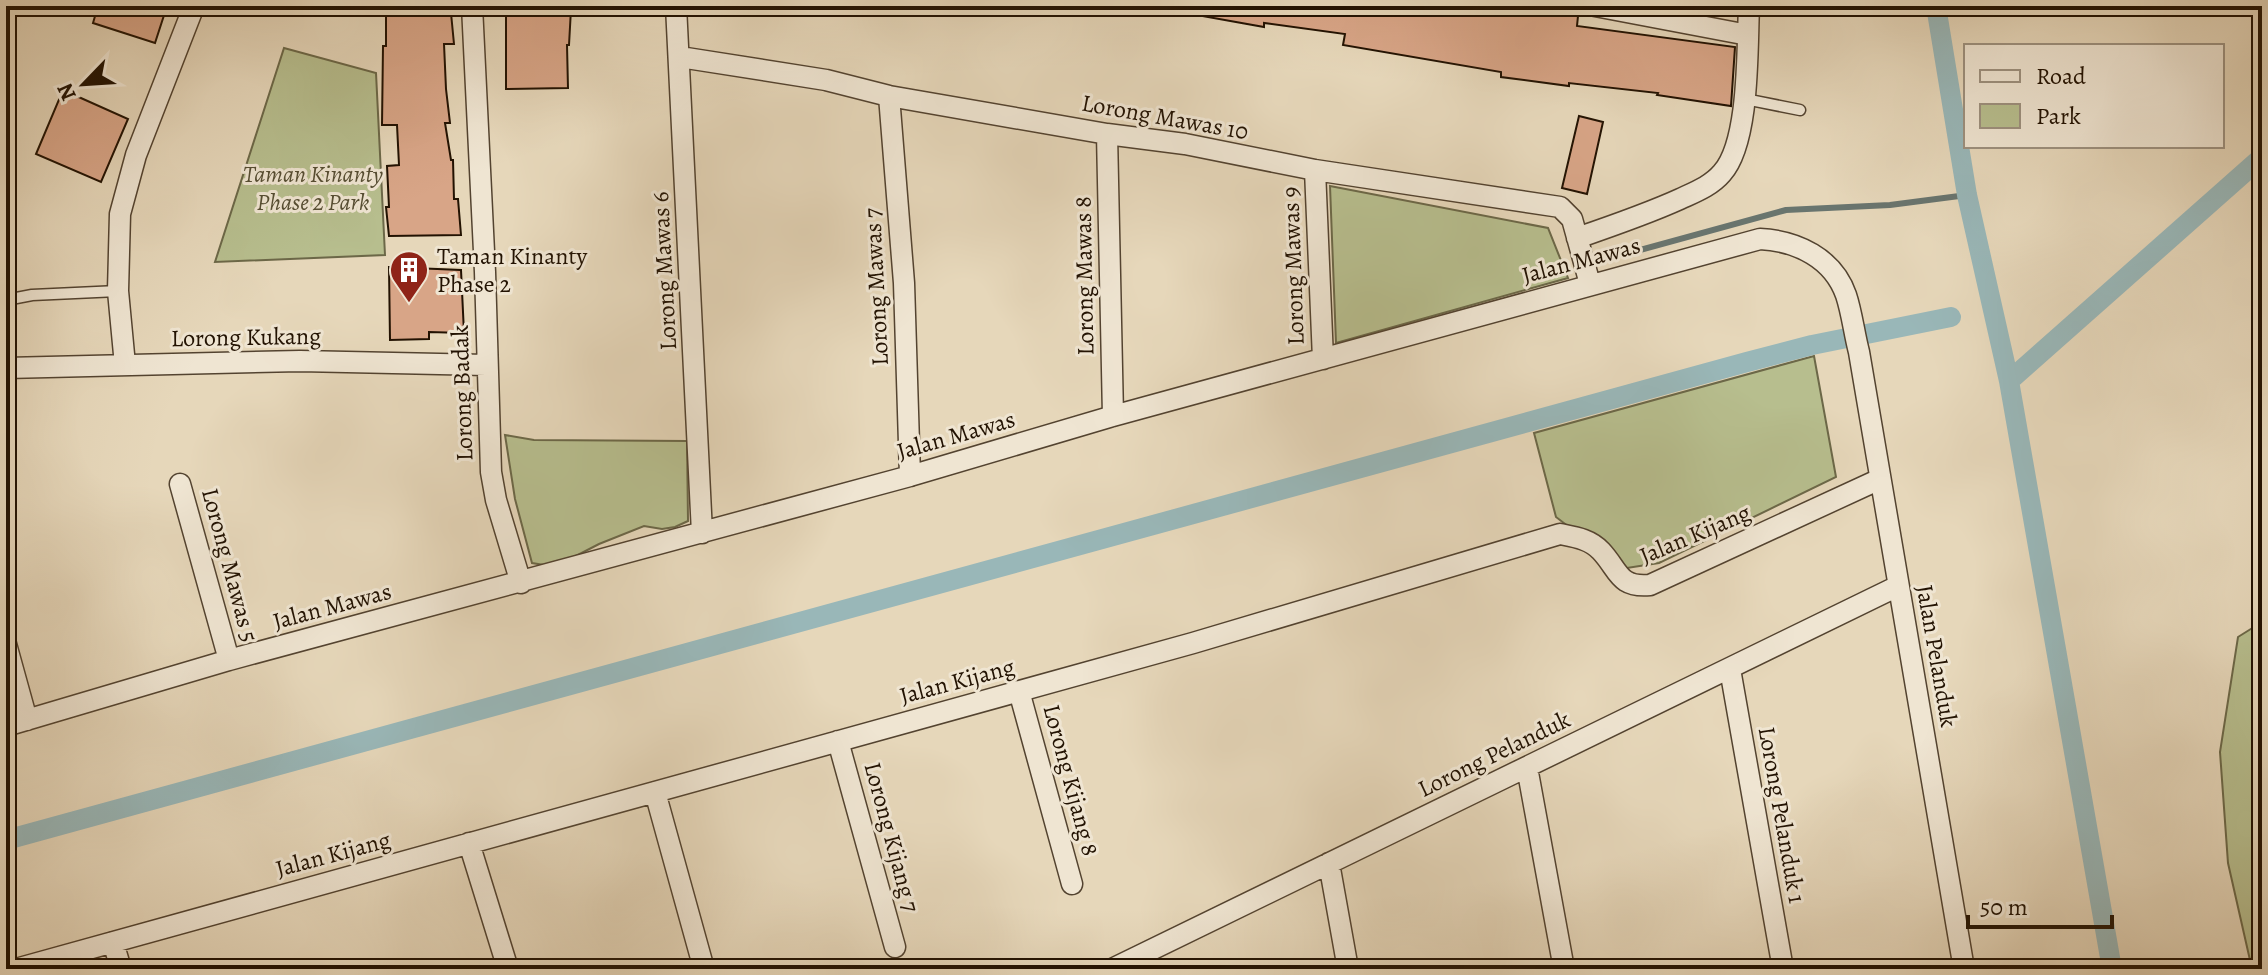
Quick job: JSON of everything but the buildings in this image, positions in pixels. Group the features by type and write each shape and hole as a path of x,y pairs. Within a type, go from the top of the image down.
{"street":[{"path":"125,365 118,291 120,214 136,155 194,6"},
{"name":"Lorong Badak","path":"472,6 491,472 496,500 521,583"},
{"name":"Lorong Mawas 6","path":"676,6 702,533"},
{"path":"1595,6 1748,35"},
{"path":"1577,238 1647,214 1707,186 1723,172 1735,150 1745,99 1749,6"},
{"name":"Lorong Mawas 10","path":"680,57 826,80 889,96 1107,134 1185,144 1315,170 1560,207 1572,219 1590,284"},
{"name":"Lorong Mawas 7","path":"889,96 904,283 910,476"},
{"name":"Lorong Mawas 8","path":"1107,134 1113,416"},
{"name":"Lorong Mawas 9","path":"1315,170 1323,359"},
{"name":"Jalan Mawas","path":"6,726 229,660 521,583 910,476 1113,416 1760,239 1796,244 1830,269 1845,293 1859,352"},
{"name":"Jalan Pelanduk","path":"1859,352 1964,969"},
{"name":"Lorong Kukang","path":"6,368 300,361 486,365"},
{"name":"Jalan Kijang","path":"16,969 1193,643 1560,534 1585,539 1600,550 1616,573 1630,585 1650,585 1880,479"},
{"name":"Lorong Mawas 5","path":"180,484 229,660"},
{"name":"Lorong Pelanduk","path":"1112,969 1898,586"},
{"path":"6,644 27,720"},
{"name":"Lorong Pelanduk 1","path":"1730,669 1783,969"},
{"name":"Lorong Kijang 8","path":"1019,691 1072,884"},
{"name":"Lorong Kijang 7","path":"838,741 895,947"},
{"path":"1527,767 1564,969"},
{"path":"655,792 704,969"},
{"path":"469,843 508,969"},
{"path":"1329,863 1348,969"},
{"path":"113,942 121,969"}],"lane":[{"path":"1745,99 1800,110"},
{"path":"6,300 32,295 118,291"}],"green space":[{"name":"Taman Kinanty Phase 2 Park","path":"284,48 376,73 385,255 215,262"},
{"path":"1330,186 1548,228 1568,278 1336,343"},
{"path":"1814,356 1836,477 1659,563 1614,570 1586,540 1556,517 1534,433"},
{"path":"505,435 534,440 687,441 688,521 662,529 644,526 570,559 544,565 532,563 515,499"},
{"path":"2262,622 2262,969 2252,969 2228,863 2220,752 2238,637"}],"waterway":[{"path":"1936,6 1967,195 2009,381 2112,969"},
{"path":"2009,381 2262,157"},
{"path":"1622,255 1786,210 1890,205 1967,195"},
{"path":"6,840 1747,362 1812,345 1951,317"}],"place":[{"name":"Taman Kinanty Phase 2","path":"409,304"}]}
